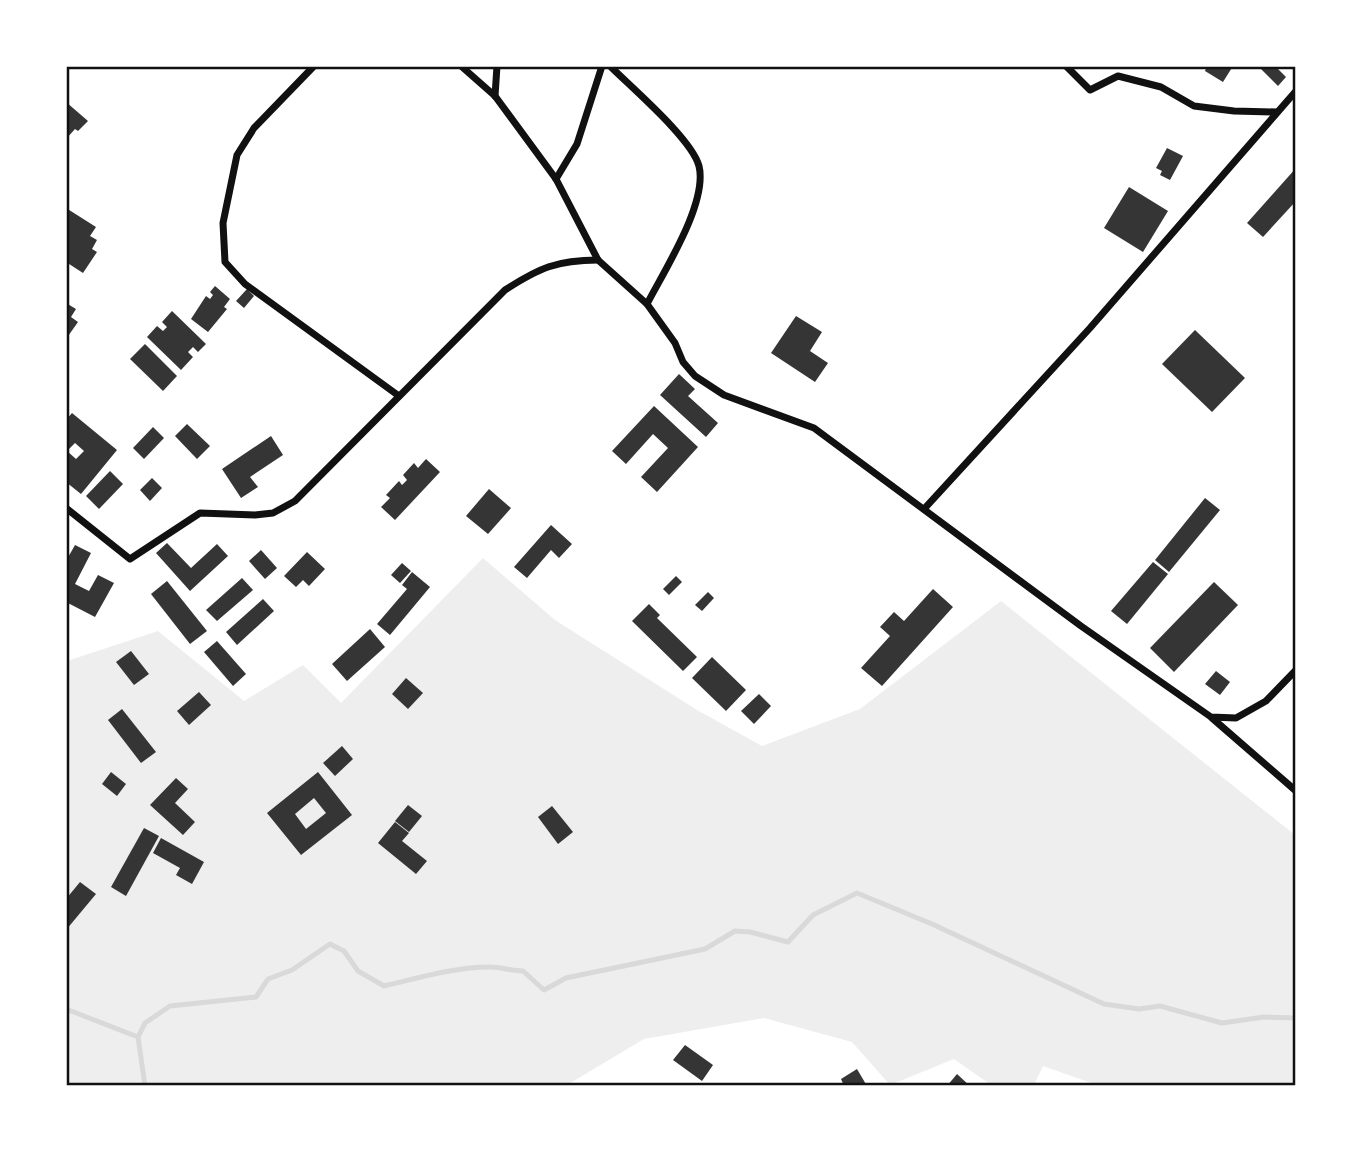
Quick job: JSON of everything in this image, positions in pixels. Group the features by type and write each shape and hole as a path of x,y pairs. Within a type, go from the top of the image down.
{"street":[{"path":"314,66 254,128 237,155 223,223 225,261 245,284 400,396"},
{"path":"461,66 495,96 556,180 598,260 647,304 675,343 683,362 695,376 724,395 814,428 1081,626 1211,717 1296,791"},
{"path":"495,96 497,66"},
{"path":"556,180 577,144 602,66"},
{"path":"610,66 681,137 699,167 699,187 688,226 647,304"},
{"path":"1066,66 1090,90 1118,76 1161,87 1194,106 1276,112"},
{"path":"924,509 1090,328 1296,91"},
{"path":"66,508 130,559 200,513 273,513 295,501 505,290 535,270 571,260 598,260"},
{"path":"1211,717 1236,718 1266,701 1296,670"}],"shaded area":[{"path":"483,558 555,620 697,710 762,746 860,709 1001,601 1295,835 1295,1085 1097,1085 1043,1066 1034,1085 991,1085 954,1059 890,1085 852,1042 764,1018 644,1039 567,1085 67,1086 67,661 158,631 244,701 303,665 341,703"}],"building":[{"path":"1207,66 1233,66 1223,82 1205,71"},
{"path":"1258,66 1275,66 1286,77 1278,86"},
{"path":"66,102 88,121 66,139"},
{"path":"1167,148 1183,156 1170,180 1160,175 1162,171 1156,168"},
{"path":"1296,168 1296,201 1263,237 1247,223"},
{"path":"1129,187 1168,211 1143,252 1104,228"},
{"path":"66,208 96,227 90,236 97,240 92,249 97,252 83,273 66,262"},
{"path":"215,286 230,299 224,307 227,309 208,332 191,319 206,296 210,299 213,295 210,292"},
{"path":"247,289 254,296 244,308 236,301"},
{"path":"66,303 76,309 71,317 78,322 66,339"},
{"path":"172,311 206,344 198,352 193,347 188,352 193,357 181,370 147,337 157,326 163,331 167,327 162,322"},
{"path":"796,316 822,332 810,351 828,363 815,382 771,353"},
{"path":"1195,330 1245,378 1212,412 1162,364"},
{"path":"145,344 177,376 163,391 130,359"},
{"path":"679,374 695,389 688,396 718,423 706,437 660,395"},
{"path":"654,406 698,447 657,492 641,477 668,448 653,434 626,464 612,451"},
{"path":"72,413 117,450 81,494 66,482 66,420","holes":["75,443 84,451 76,459 67,451"]},
{"path":"187,424 210,446 197,459 175,436"},
{"path":"153,427 164,438 144,459 133,448"},
{"path":"271,436 283,455 250,477 258,487 241,498 222,469"},
{"path":"426,459 440,472 395,520 381,507 390,498 386,495 399,481 402,485 407,480 403,475 414,463 418,468"},
{"path":"110,471 123,484 99,509 86,496"},
{"path":"152,478 162,488 150,501 140,490"},
{"path":"489,489 511,508 488,534 466,516"},
{"path":"1205,498 1220,510 1169,572 1155,560"},
{"path":"551,525 572,544 559,558 551,550 527,578 514,567"},
{"path":"167,543 191,568 217,544 228,556 190,591 156,553"},
{"path":"75,545 91,553 75,584 89,591 98,575 114,583 95,617 66,602 66,561"},
{"path":"261,550 277,568 265,579 249,561"},
{"path":"307,552 325,569 309,586 303,580 296,587 284,576"},
{"path":"1153,562 1168,574 1127,624 1111,611"},
{"path":"402,563 411,571 400,583 391,575"},
{"path":"412,572 430,587 390,635 377,624 407,589 402,585"},
{"path":"676,576 682,582 669,595 663,589"},
{"path":"242,578 253,590 217,621 206,610"},
{"path":"167,581 207,631 190,644 151,594"},
{"path":"1214,582 1238,605 1174,672 1150,648"},
{"path":"933,589 953,607 882,686 861,668 890,636 880,627 894,612 904,621"},
{"path":"708,592 714,598 702,611 695,605"},
{"path":"263,599 274,611 237,645 226,632"},
{"path":"649,604 660,615 657,618 697,657 683,671 632,621"},
{"path":"370,629 385,647 347,681 332,664"},
{"path":"217,641 246,674 233,686 204,652"},
{"path":"131,651 149,674 134,685 116,662"},
{"path":"712,657 746,690 726,711 692,678"},
{"path":"1216,671 1230,682 1220,695 1205,684"},
{"path":"406,678 423,693 408,709 392,694"},
{"path":"199,692 211,705 189,725 177,711"},
{"path":"759,694 771,706 754,724 741,711"},
{"path":"122,709 156,752 141,763 108,720"},
{"path":"342,746 353,759 335,776 323,763"},
{"path":"111,772 126,784 117,796 102,784"},
{"path":"318,772 352,815 301,855 267,813","holes":["314,798 326,813 306,829 295,814"]},
{"path":"176,778 188,789 175,803 195,822 183,835 150,805"},
{"path":"408,805 422,816 409,832 395,821"},
{"path":"552,806 573,832 558,844 538,817"},
{"path":"395,822 409,833 402,841 427,861 416,874 378,843"},
{"path":"144,828 159,836 126,896 111,887"},
{"path":"161,838 204,862 192,884 176,875 180,868 153,853"},
{"path":"80,882 96,894 66,930 66,899"},
{"path":"685,1045 713,1065 702,1081 673,1060"},
{"path":"857,1069 867,1086 844,1086 841,1079"},
{"path":"957,1074 970,1086 947,1086"}],"waterway":[{"path":"138,1037 145,1023 170,1006 256,997 268,979 292,970 330,944 344,951 358,971 384,986 450,971 490,967 523,971 544,990 566,978 705,949 735,931 788,942 813,915 857,893 932,924 1104,1004 1139,1009 1160,1006 1222,1023 1264,1017 1296,1018"},
{"path":"66,1009 138,1037 145,1086"}]}
